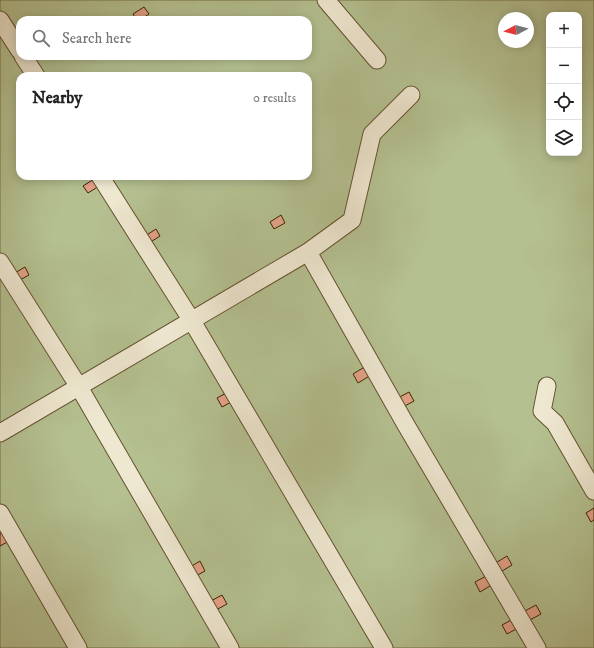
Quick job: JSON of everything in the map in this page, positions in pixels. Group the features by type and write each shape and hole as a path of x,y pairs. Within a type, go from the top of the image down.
{"lane":[{"path":"326,0 377,60"},
{"path":"0,20 16,45"},
{"path":"26,60 33,72"},
{"path":"0,433 308,252 352,220 372,134 411,94"},
{"path":"103,180 192,321 384,648"},
{"path":"308,252 406,425 537,648"},
{"path":"0,262 79,387 230,648"},
{"path":"547,386 542,411 555,423 594,491"},
{"path":"0,513 78,648"}],"green space":[{"path":"0,0 594,0 594,648 0,648"}],"building":[{"path":"144,7 149,14 146,16 134,16 133,14"},
{"path":"95,180 99,186 88,193 83,186"},
{"path":"281,215 285,223 274,229 270,222"},
{"path":"156,229 160,236 149,243 145,236"},
{"path":"25,267 29,275 18,281 13,274"},
{"path":"366,366 371,375 358,383 353,374"},
{"path":"230,391 235,400 222,407 217,398"},
{"path":"409,392 414,401 401,408 396,399"},
{"path":"594,508 594,520 591,522 586,513"},
{"path":"6,531 11,540 0,546 0,534"},
{"path":"507,556 512,565 499,573 494,564"},
{"path":"200,561 205,571 192,578 187,569"},
{"path":"488,575 493,584 480,592 475,582"},
{"path":"222,595 227,604 214,611 209,602"},
{"path":"536,605 541,614 528,621 523,612"},
{"path":"515,618 520,627 507,634 502,625"}]}
